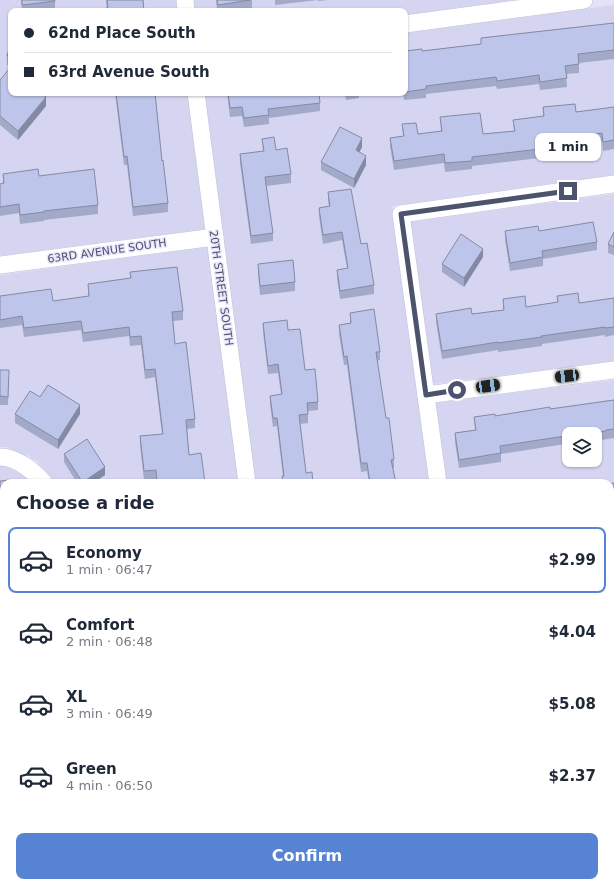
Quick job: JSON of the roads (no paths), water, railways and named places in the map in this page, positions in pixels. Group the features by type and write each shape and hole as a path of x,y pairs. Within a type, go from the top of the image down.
{"street":[{"path":"408,24 584,0"},
{"name":"20TH STREET SOUTH","path":"196,96 246,479"},
{"path":"437,479 401,214 614,184"},
{"name":"63RD AVENUE SOUTH","path":"0,266 214,237"},
{"path":"426,395 614,370"},
{"path":"0,457 6,457 28,467 40,479"}]}
